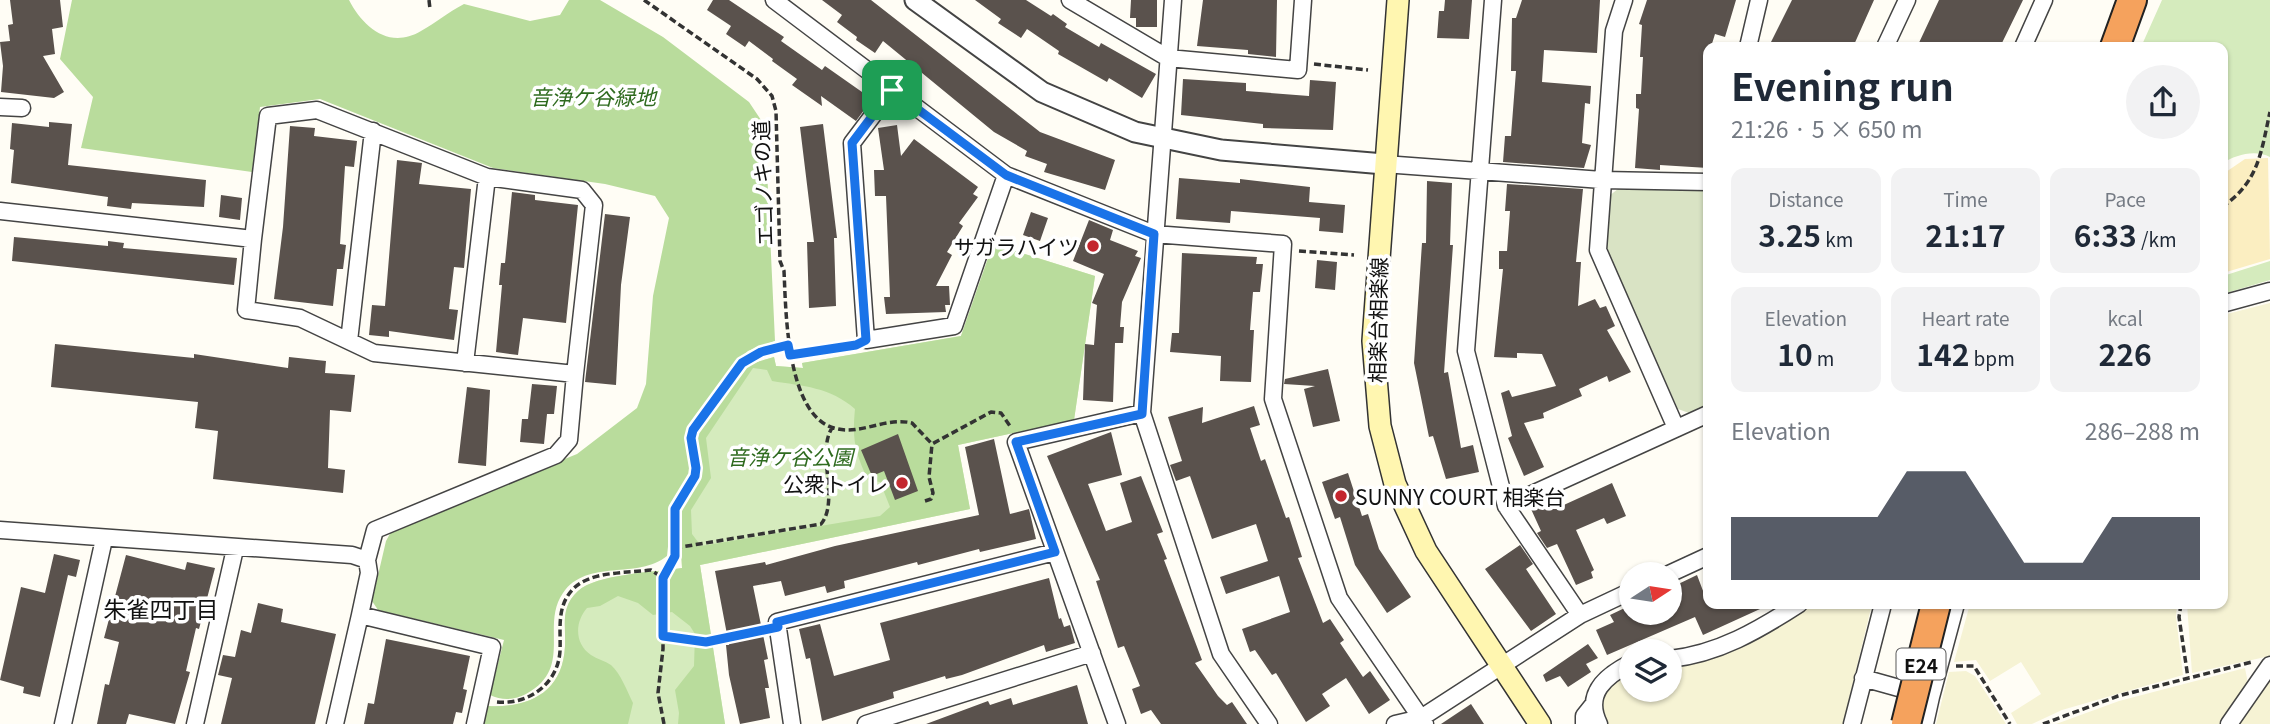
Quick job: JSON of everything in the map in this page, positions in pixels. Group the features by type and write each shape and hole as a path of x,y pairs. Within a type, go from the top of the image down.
{"highway":[{"path":"2117,42 2132,0"},
{"name":"E24","path":"1906,724 1935,609"}],"main road":[{"name":"相楽台相楽線","path":"1398,0 1373,341 1376,395 1387,457 1407,513 1426,551 1541,724"}],"street":[{"path":"774,0 1006,175 1154,234 1283,244 1273,398 1339,598 1423,721"},
{"path":"915,0 1042,92 1135,132 1162,139 1221,150 1384,164 1602,180 1703,182"},
{"path":"1070,0 1168,58 1298,70 1303,0"},
{"path":"1173,0 1142,414 1221,654 1269,724"},
{"path":"1493,0 1466,351 1506,506 1580,615"},
{"path":"1624,0 1614,32 1598,250 1676,428"},
{"path":"1749,42 1759,0"},
{"path":"1887,42 1907,0"},
{"path":"2025,42 2044,0"},
{"path":"892,90 852,143 866,340 954,326 1006,175"},
{"path":"0,107 22,108"},
{"path":"335,724 369,572 366,560 375,530 556,455 569,439 594,205 582,190 487,177 317,110 268,116 246,310 300,318 374,353 575,374"},
{"path":"349,341 373,131"},
{"path":"465,363 487,177"},
{"path":"0,211 253,239"},
{"path":"2228,302 2270,291"},
{"path":"1117,724 1016,442 1142,414"},
{"path":"1506,506 1703,416"},
{"path":"0,530 235,549 352,555 366,560"},
{"path":"63,724 104,539"},
{"path":"195,724 235,549"},
{"path":"792,724 777,622 1055,552"},
{"path":"1682,568 1703,558"},
{"path":"1395,724 1423,721 1500,665 1580,615 1619,597"},
{"path":"1682,657 1733,643 1791,609"},
{"path":"1852,724 1881,609"},
{"path":"1925,724 1955,609"},
{"path":"360,615 492,647 475,724"},
{"path":"866,724 1092,653"},
{"path":"2229,724 2264,663"},
{"path":"1584,724 1584,716 1592,706 1595,692 1602,682 1619,671"},
{"path":"1863,678 1931,697"},
{"path":"1592,706 1599,724"}],"path":[{"path":"429,0 430,9"},
{"name":"エゴノキの道","path":"644,0 757,79 772,96 779,139 780,261 784,271 788,345 806,402 825,424 832,428"},
{"path":"1298,62 1368,70"},
{"path":"2228,202 2249,185 2257,168 2270,112"},
{"path":"1283,249 1354,255"},
{"path":"790,355 856,345 866,340"},
{"path":"664,724 658,693 663,636 663,578 675,556 675,509 695,476 691,438 699,420 742,363 761,352 788,345"},
{"path":"932,444 991,412 1001,413 1009,423 1016,442"},
{"path":"675,548 821,524 826,515 828,460 825,442 832,428 841,430 904,421 912,423 932,444 929,477 933,493 931,499 925,501"},
{"path":"481,699 514,704 532,697 543,687 553,673 560,654 559,628 563,606 573,589 586,580 651,570 663,578"},
{"path":"2180,609 2179,617 2188,678"},
{"path":"663,636 706,642 778,627"},
{"path":"2043,724 2118,696 2188,678 2264,663"},
{"path":"1940,666 1975,666 2010,724"}],"shaded area":[{"path":"2270,303 2270,656 2192,673 2187,609 2228,609 2228,314"},
{"path":"1805,609 1871,609 1843,724 1606,724 1600,713 1605,688 1619,678 1619,702 1682,702 1682,661 1739,646 1773,630"},
{"path":"1969,609 2177,609 2183,675 2062,710 2032,724 2017,724 2011,713 2041,694 2021,662 1990,681 1976,660 1954,662"},
{"path":"2245,668 2249,689 2224,724 2056,724 2119,701"},
{"path":"1966,671 1975,676 2006,724 1936,724 1949,672"},
{"path":"2270,677 2270,724 2237,724"}],"green space":[{"name":"音浄ケ谷緑地","path":"72,0 349,0 369,27 388,37 398,38 421,31 464,4 530,21 560,15 569,0 600,0 663,37 749,102 765,126 775,341 748,351 735,364 705,403 688,431 690,473 673,500 667,556 642,567 599,572 573,582 563,593 557,606 553,659 549,672 540,684 526,694 508,699 490,695 504,640 378,610 372,601 386,541 392,530 577,454 637,408 646,384 653,296 669,218 655,196 605,184 493,168 320,99 260,107 252,172 81,148 93,97 60,59"},
{"path":"2162,0 2270,0 2270,157 2258,153 2245,154 2228,160 2228,42 2143,42"},
{"path":"1618,189 1703,190 1703,407 1689,413 1678,409 1605,248 1609,196"},
{"name":"音浄ケ谷公園","path":"993,244 1095,276 1074,420 958,445 970,509 700,565 725,724 484,724 488,706 517,704 529,700 541,694 558,675 565,646 566,610 578,591 587,585 612,577 682,568 679,511 701,472 695,440 698,426 744,366 774,357 776,366 803,368 802,363 961,336"},
{"name":"音浄ケ谷公園","path":"993,244 1095,276 1074,420 958,445 970,509 700,565 725,724 678,724 675,690 694,666 695,634 690,626 672,612 653,615 638,603 618,596 600,606 587,608 580,620 578,632 585,650 611,665 621,678 633,703 628,724 484,724 488,706 517,704 529,700 541,694 558,675 565,646 566,610 578,591 587,585 612,577 682,568 679,511 701,472 695,440 698,426 744,366 774,357 776,366 803,368 802,363 961,336","holes":["753,368 767,370 772,381 826,392 855,409 854,438 860,461 868,480 880,482 890,507 880,516 701,546 692,534 691,510 711,478 706,438"]},
{"path":"2270,261 2270,280 2228,293 2228,274"}],"sand":[{"path":"2268,158 2270,259 2228,272 2228,171 2245,159"}],"building":[{"path":"10,0 60,0 63,27 52,29 55,54 43,56 64,92 54,98 1,92 3,66 0,42 10,41 8,25 13,24"},
{"path":"713,0 729,0 784,37 781,41 822,70 825,66 872,99 856,121 821,96 822,106 792,85 797,79 749,41 745,47 726,34 731,26 707,10"},
{"path":"822,0 871,0 1040,132 1115,160 1105,190 1044,172 1047,164 1025,156 1027,151 994,132 883,41 875,53 856,40 857,37 837,22 842,15"},
{"path":"975,0 1026,0 1051,16 1053,14 1067,24 1065,27 1099,47 1101,43 1156,74 1142,98 1109,78 1107,82 1058,54 1059,51 1027,29 1021,38 998,23 1001,19"},
{"path":"1131,0 1157,0 1157,27 1136,27 1136,18 1130,18"},
{"path":"1203,0 1277,0 1276,57 1248,54 1248,50 1197,46"},
{"path":"1445,0 1472,0 1469,39 1437,38 1439,11 1444,11"},
{"path":"1522,0 1600,0 1597,53 1544,50 1542,82 1591,86 1590,104 1585,103 1582,143 1591,145 1584,168 1503,162 1505,136 1511,136 1516,71 1511,71 1512,18 1516,18"},
{"path":"1647,0 1736,0 1725,37 1715,34 1713,42 1703,42 1703,168 1660,165 1660,170 1635,168 1639,109 1636,108 1636,94 1641,94 1643,57 1640,57 1642,25 1639,24"},
{"path":"1792,0 1874,0 1855,42 1771,42"},
{"path":"1939,0 2023,0 2002,42 1919,42"},
{"path":"1183,79 1246,83 1246,91 1309,96 1310,80 1336,82 1333,130 1263,128 1263,124 1181,115"},
{"path":"49,122 72,124 68,165 206,180 204,207 132,203 131,209 107,206 108,197 11,183 14,150 10,149 12,123 49,127"},
{"path":"823,124 837,238 834,238 836,306 809,308 807,242 814,242 800,127"},
{"path":"897,125 901,156 914,139 978,187 973,194 978,197 959,223 963,226 947,252 952,255 936,286 949,286 950,305 945,305 946,312 886,314 884,297 890,297 886,196 875,196 874,170 884,170 878,128"},
{"path":"290,126 315,128 314,136 357,141 354,167 345,166 340,244 346,245 343,269 337,269 333,306 274,299 283,227"},
{"path":"397,160 422,163 419,184 471,189 464,268 454,267 449,309 458,310 454,340 389,331 389,337 369,335 372,305 385,306"},
{"path":"1179,178 1240,183 1240,179 1310,187 1309,202 1345,205 1343,233 1319,231 1320,218 1231,211 1230,223 1176,219"},
{"path":"1427,181 1452,183 1450,245 1453,245 1444,373 1448,372 1461,448 1473,445 1479,472 1446,479 1433,436 1429,437 1414,363 1422,243 1426,243"},
{"path":"1507,184 1583,189 1576,262 1581,262 1578,306 1595,299 1600,308 1606,306 1615,326 1607,330 1631,372 1609,382 1607,376 1579,389 1582,396 1543,413 1544,418 1524,423 1544,467 1524,476 1508,438 1512,436 1501,393 1509,390 1512,397 1556,386 1542,354 1517,353 1517,358 1494,357 1503,269 1499,269 1499,251 1507,251 1510,211 1505,211"},
{"path":"512,192 535,195 535,200 578,205 566,323 523,318 518,355 496,352 502,285 499,285 501,263 505,263"},
{"path":"221,195 242,198 240,220 219,217"},
{"path":"1031,212 1048,218 1040,241 1023,235"},
{"path":"605,214 630,217 621,285 616,385 585,382"},
{"path":"1089,220 1113,230 1110,240 1138,251 1135,256 1141,258 1122,302 1120,327 1124,327 1123,343 1115,343 1113,402 1083,400 1085,344 1094,345 1097,305 1092,303 1104,274 1073,261"},
{"path":"14,237 108,246 108,241 124,243 123,248 237,258 234,285 12,261"},
{"path":"1182,253 1257,257 1256,264 1263,264 1260,292 1253,292 1250,330 1254,330 1251,382 1220,381 1221,356 1170,352 1172,333 1179,333"},
{"path":"1317,260 1337,262 1335,290 1315,288"},
{"path":"55,344 194,358 194,354 288,368 289,357 326,361 325,373 355,375 351,412 330,410 328,468 345,470 343,493 213,479 218,431 195,428 198,402 51,387"},
{"path":"1328,369 1340,421 1313,427 1304,389 1315,386 1284,384 1285,379"},
{"path":"532,384 557,386 554,414 547,414 544,444 520,442 522,419 528,419"},
{"path":"467,387 490,390 486,466 458,463"},
{"path":"1254,406 1260,425 1250,428 1261,461 1265,459 1286,518 1289,517 1302,557 1298,558 1323,623 1330,619 1344,640 1340,643 1363,677 1370,671 1390,700 1369,714 1346,678 1322,694 1330,706 1306,722 1276,673 1272,675 1255,650 1250,652 1242,629 1290,612 1279,576 1226,594 1220,577 1268,561 1256,524 1212,539 1190,476 1176,481 1170,465 1182,461 1168,417 1203,407 1202,423"},
{"path":"1111,432 1122,475 1088,484 1106,531 1132,522 1120,483 1141,476 1163,532 1157,534 1167,559 1164,560 1202,660 1195,663 1218,696 1227,705 1232,702 1247,724 1161,724 1151,710 1141,714 1132,689 1140,686 1124,646 1118,648 1096,581 1100,580 1047,456"},
{"path":"898,434 918,491 895,500 884,471 872,476 861,450"},
{"path":"994,439 1010,514 1029,509 1036,539 980,552 979,549 918,565 917,562 844,581 845,588 827,593 825,586 785,596 781,581 753,586 768,659 764,660 770,718 740,724 729,675 726,645 729,645 715,571 765,562 766,565 835,546 979,515 965,447"},
{"path":"1348,473 1362,516 1368,514 1379,549 1411,597 1387,613 1355,565 1340,517 1335,519 1322,482"},
{"path":"1612,483 1626,516 1607,524 1604,518 1576,530 1594,570 1591,572 1593,578 1576,585 1557,544 1547,548 1537,533 1541,531 1531,509 1551,500 1555,509"},
{"path":"1520,545 1533,564 1526,569 1556,614 1531,631 1485,569"},
{"path":"54,554 80,560 76,577 68,575 40,697 23,693 24,687 0,680 21,587 45,593"},
{"path":"126,555 185,570 187,562 215,568 199,629 196,628 186,671 190,672 175,724 129,714 126,724 97,724 105,684 109,685 119,642 104,638"},
{"path":"1697,575 1703,591 1703,609 1760,609 1703,635 1695,617 1682,623 1682,582"},
{"path":"1049,578 1059,619 1061,618 1064,627 1070,625 1075,643 1046,652 1044,645 962,675 946,679 945,676 893,692 894,698 822,721 810,658 806,659 799,629 820,624 834,676 890,660 880,623"},
{"path":"258,603 283,609 281,622 336,634 315,724 221,724 232,678 218,675 223,655 235,657 241,630 251,633"},
{"path":"1619,611 1619,625 1676,625 1644,639 1619,639 1619,650 1607,655 1596,630 1614,622 1610,615"},
{"path":"386,639 470,656 463,689 467,690 462,713 456,712 453,724 364,724 368,703 374,704"},
{"path":"1588,644 1598,658 1586,664 1591,672 1568,687 1560,676 1546,682 1543,675"},
{"path":"1077,685 1088,724 926,724 988,701 990,705 1011,698 1013,705"},
{"path":"1471,704 1484,724 1441,724"}],"place":[{"name":"サガラハイツ","path":"1093,246"},
{"name":"公衆トイレ","path":"902,483"},
{"name":"SUNNY COURT 相楽台","path":"1341,496"}],"district":[{"name":"朱雀四丁目","path":"161,608"}],"route":[{"path":"892,90 1006,175 1154,234 1142,414 1016,442 1055,552 777,622 778,627 706,642 663,636 663,578 675,556 675,509 695,476 691,438 699,420 742,363 761,352 788,345 790,355 856,345 866,340 852,143 892,90"}]}
